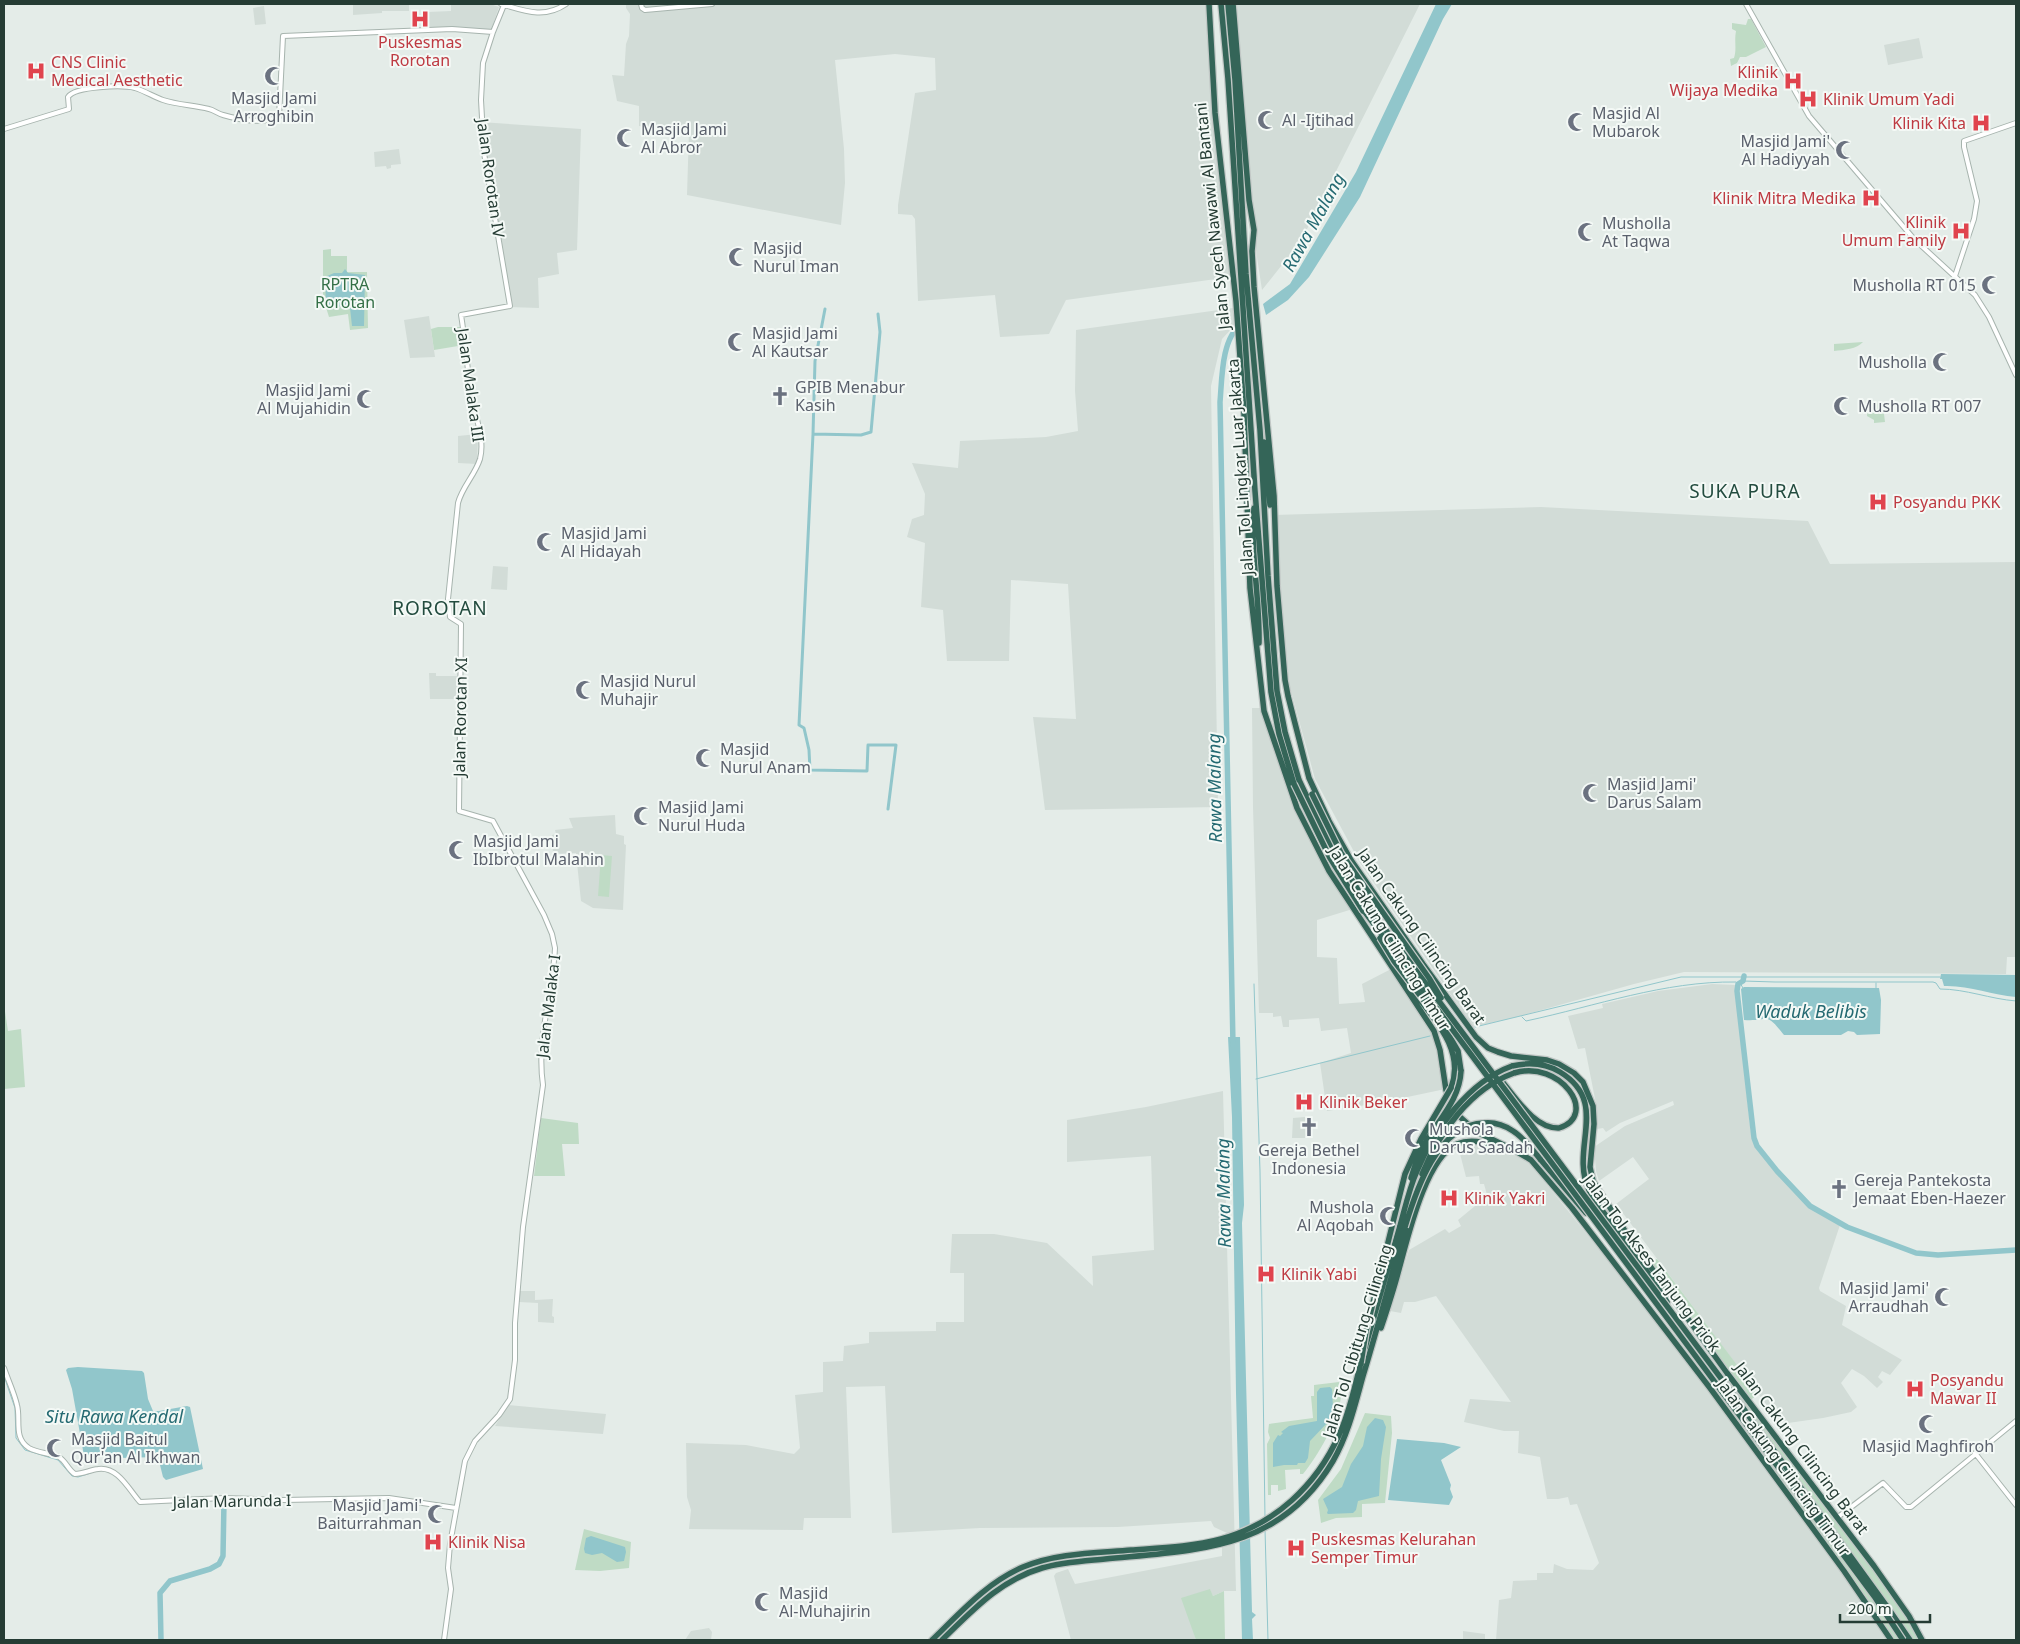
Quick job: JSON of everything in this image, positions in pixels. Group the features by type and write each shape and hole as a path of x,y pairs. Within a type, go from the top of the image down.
{"highway":[{"name":"Jalan Tol Lingkar Luar Jakarta","path":"1220,4 1228,79 1245,299 1260,430 1271,622 1277,691 1285,732 1299,780 1324,833 1364,906"},
{"name":"Jalan Tol Lingkar Luar Jakarta","path":"1232,4 1255,491 1271,692 1279,734 1294,784 1330,858 1364,906"},
{"name":"Jalan Syech Nawawi Al Bantani","path":"1232,4 1249,200 1254,230 1245,299 1241,376 1248,546"},
{"name":"Jalan Syech Nawawi Al Bantani","path":"1209,5 1220,166 1261,374 1274,496 1273,523"},
{"path":"1260,430 1263,436 1273,523"},
{"path":"1255,491 1252,533 1260,624 1258,663"},
{"name":"Jalan Cakung Cilincing Barat","path":"1273,523 1285,680 1288,696 1310,778 1338,838 1464,1021 1484,1045 1504,1055 1553,1062 1570,1070 1582,1082 1594,1106 1590,1158 1591,1172 1595,1185 1626,1234 1727,1373 1838,1518 1904,1609 1922,1640"},
{"name":"Jalan Cakung Cilincing Timur","path":"1248,546 1250,588 1264,711 1297,808 1329,871 1434,1031 1440,1050 1446,1090 1456,1112 1466,1124 1477,1132 1527,1157 1540,1169 1710,1388 1844,1571 1891,1640"},
{"path":"1310,778 1312,794 1340,854 1429,978 1458,1027"},
{"path":"1354,908 1367,905 1376,893"},
{"path":"1364,906 1394,961 1450,1036 1458,1051 1461,1066 1460,1081 1456,1094 1428,1139 1414,1167 1402,1227"},
{"name":"Jalan Tol Akses Tanjung Priok","path":"1364,906 1478,1052 1853,1559 1910,1640"},
{"name":"Jalan Tol Akses Tanjung Priok","path":"1364,906 1874,1596 1903,1640"},
{"path":"1364,1364 1366,1332 1405,1174 1421,1139 1453,1083 1456,1061 1449,1043 1378,941 1368,930 1368,921 1373,916 1378,913 1389,913"},
{"path":"1478,1052 1496,1074 1502,1082 1540,1123 1550,1128 1562,1127 1570,1122 1575,1112 1575,1101 1568,1088 1554,1077 1540,1071 1527,1070 1514,1073 1501,1078 1496,1081 1481,1088"},
{"path":"1402,1227 1415,1177 1424,1155 1447,1120 1503,1070 1517,1065 1530,1064 1554,1069 1565,1076 1577,1088 1585,1103 1588,1115 1582,1166 1588,1188 1648,1274 1676,1319"},
{"path":"1402,1227 1422,1182 1444,1142 1462,1128 1483,1123 1499,1125 1518,1135 1600,1227"},
{"path":"1364,1364 1388,1308 1414,1216 1425,1188 1446,1152 1453,1146 1466,1142 1484,1143 1527,1157"},
{"name":"Jalan Tol Cibitung–Cilincing","path":"942,1640 996,1589 1041,1568 1065,1563 1220,1546 1259,1531 1282,1518 1314,1489 1332,1462 1352,1418 1364,1364 1402,1227"},
{"path":"1696,1370 1705,1371 1713,1365 1715,1354"},
{"name":"Jalan Tol Cibitung–Cilincing","path":"932,1640 979,1594 1006,1575 1022,1567 1058,1557 1176,1546 1219,1539 1236,1534 1271,1517 1288,1505 1307,1486 1326,1459 1340,1434 1364,1364"},
{"path":"1710,1388 1712,1376 1718,1372 1727,1373"}],"street":[{"path":"503,4 530,13 541,14 551,12 566,4"},
{"name":"Jalan Rorotan IV","path":"462,314 510,306 482,134 482,71 503,4"},
{"path":"641,4 644,9 712,4"},
{"path":"1746,4 1809,116 1903,227 1980,302 2016,375"},
{"path":"4,129 69,109 68,97 72,93 89,89 117,87 133,88 166,101 210,109 224,116 256,121 277,118 280,117 282,36 452,29 493,32"},
{"path":"1955,276 1974,218 1977,201 1964,141 2016,123"},
{"name":"Jalan Malaka III","path":"461,624 450,617 448,599 457,507 460,495 474,473 481,451 480,432 473,404 466,355 462,314"},
{"name":"Jalan Rorotan XI","path":"459,811 461,624"},
{"name":"Jalan Malaka I","path":"444,1640 451,1589 448,1568 461,1476 468,1452 480,1434 503,1410 510,1399 515,1360 515,1323 523,1227 542,1099 543,1085 540,1051 555,948 547,920 493,821 459,811"},
{"name":"Jalan Marunda I","path":"4,1368 17,1404 19,1435 30,1448 60,1458 75,1474 100,1468 110,1470 125,1482 140,1502 231,1498 284,1500 390,1498 456,1508"},
{"path":"1838,1518 1884,1483 1906,1507 1911,1507 2016,1421"},
{"path":"1975,1453 2016,1505"}],"shaded area":[{"path":"353,4 409,4 409,11 382,11 382,13 353,15"},
{"path":"451,4 490,4 499,7 491,30 424,29 424,16 428,16 428,12 451,11"},
{"path":"626,4 1212,4 1230,277 1066,300 1049,334 1000,337 995,295 918,301 915,219 912,215 898,214 898,205 915,93 936,90 935,58 895,54 835,60 844,149 845,183 841,225 687,195 689,131 639,126 639,106 617,101 612,75 624,76 630,14"},
{"path":"1230,4 1420,4 1301,241 1262,290 1245,179"},
{"path":"264,6 266,24 255,25 253,8"},
{"path":"1919,38 1923,58 1888,65 1884,45"},
{"path":"480,122 581,129 577,250 557,253 559,274 538,278 539,308 509,307"},
{"path":"399,149 401,164 391,165 391,168 387,169 386,166 375,167 374,152"},
{"path":"1233,308 1234,326 1222,339 1211,386 1218,807 1045,810 1033,717 1076,719 1068,584 1011,580 1009,661 947,661 943,610 921,607 925,543 907,537 912,519 924,515 925,494 912,463 958,468 960,441 1046,437 1078,431 1075,391 1076,330"},
{"path":"429,316 435,357 410,358 404,320"},
{"path":"478,434 477,464 458,463 458,436"},
{"path":"1541,507 1808,521 1830,564 2016,562 2016,957 2007,957 2006,974 1684,972 1473,1027 1359,861 1315,779 1288,680 1282,646 1274,515"},
{"path":"493,566 508,567 507,590 491,589"},
{"path":"429,673 436,673 436,676 460,676 459,699 430,699"},
{"path":"1252,708 1265,708 1286,773 1303,816 1332,872 1356,908 1317,920 1317,957 1337,958 1339,1004 1365,1002 1362,984 1395,967 1439,1036 1450,1088 1379,1103 1327,1111 1320,1063 1351,1053 1347,1028 1321,1031 1319,1018 1289,1020 1289,1027 1283,1027 1281,1016 1273,1017 1273,1013 1259,1013"},
{"path":"615,815 616,834 624,836 624,844 626,845 623,910 593,908 581,901 576,853 553,854 552,835 556,834 555,830 573,828 569,818"},
{"path":"1712,984 1735,985 1750,1125 1752,1139 1758,1151 1808,1206 1840,1225 1819,1288 1820,1291 1846,1306 1842,1325 1902,1360 1890,1375 1882,1371 1878,1377 1883,1382 1877,1388 1864,1376 1852,1369 1841,1383 1857,1407 1851,1412 1781,1424 1616,1204 1649,1179 1633,1157 1599,1181 1596,1171 1594,1147 1625,1126 1674,1105 1673,1101 1620,1123 1606,1132 1603,1128 1597,1129 1597,1109 1585,1048 1578,1049 1568,1016 1603,1008 1602,1004 1658,991"},
{"path":"1223,1091 1236,1591 1224,1591 1213,1596 1210,1590 1192,1626 1196,1640 1071,1640 1054,1576 1056,1573 1068,1569 1075,1584 1222,1556 1222,1542 1226,1539 1227,1533 1214,1527 1211,1521 1118,1527 980,1528 892,1533 885,1386 846,1387 851,1518 804,1518 803,1530 689,1529 691,1510 687,1497 686,1443 746,1445 794,1454 800,1448 795,1395 823,1392 823,1362 843,1361 844,1346 869,1343 869,1332 936,1331 936,1322 964,1322 964,1273 950,1273 952,1234 994,1234 1047,1243 1093,1286 1092,1256 1154,1250 1151,1156 1067,1162 1067,1120 1146,1107"},
{"path":"1305,1117 1307,1138 1292,1138 1293,1118"},
{"path":"1466,1143 1482,1144 1524,1159 1531,1165 1695,1368 1891,1640 1496,1640 1499,1600 1511,1598 1513,1581 1537,1580 1537,1573 1553,1573 1554,1564 1567,1569 1593,1570 1599,1563 1577,1504 1570,1505 1568,1497 1547,1499 1540,1457 1518,1453 1519,1431 1504,1431 1464,1422 1470,1399 1511,1402 1436,1296 1415,1302 1404,1302 1401,1313 1390,1311 1409,1250 1445,1229 1449,1233 1461,1226 1458,1220 1475,1206 1489,1202 1484,1184 1480,1184 1479,1176 1466,1177 1458,1146"},
{"path":"518,1291 535,1291 535,1300 553,1299 552,1316 554,1317 554,1323 538,1322 538,1303 519,1302"},
{"path":"508,1405 606,1414 603,1434 495,1426"},
{"path":"709,1628 712,1632 711,1640 685,1640 691,1631"},
{"path":"1463,1631 1485,1634 1485,1640 1463,1640"}],"green space":[{"path":"1748,19 1751,19 1766,47 1746,57 1740,57 1737,63 1731,66 1730,59 1734,58 1735,55 1736,31 1732,29 1732,23 1746,25"},
{"name":"RPTRA Rorotan","path":"331,249 331,256 347,256 347,272 367,272 368,328 350,330 348,314 329,317 323,298 323,250"},
{"path":"438,327 461,327 464,345 434,350 431,329"},
{"path":"1863,342 1854,348 1834,351 1834,344"},
{"path":"1880,403 1880,406 1883,406 1885,422 1874,423 1874,420 1867,416 1868,404"},
{"path":"601,855 612,856 609,897 598,896"},
{"path":"4,1005 8,1031 21,1029 25,1087 4,1089"},
{"path":"541,1118 578,1123 579,1144 562,1144 565,1176 534,1176"},
{"path":"1657,1259 1759,1394 1749,1401 1897,1599 1922,1640 1910,1640 1717,1373 1727,1373 1648,1263"},
{"path":"1711,1377 1903,1640 1891,1640 1710,1388"},
{"path":"1339,1382 1341,1397 1336,1417 1315,1458 1303,1474 1300,1474 1300,1469 1285,1470 1286,1489 1278,1491 1278,1485 1271,1485 1271,1495 1268,1495 1267,1444 1270,1438 1268,1432 1269,1424 1313,1418 1311,1396 1314,1396 1314,1385"},
{"path":"1365,1413 1391,1416 1392,1433 1385,1503 1362,1504 1362,1517 1336,1518 1321,1523 1318,1500 1341,1469"},
{"path":"584,1529 631,1542 629,1568 600,1571 575,1570"},
{"path":"1210,1589 1213,1596 1224,1591 1225,1640 1196,1640 1181,1598"}],"water":[{"path":"1436,4 1452,4 1443,19 1360,197 1309,277 1288,300 1266,315 1263,304 1290,284 1356,172"},
{"name":"RPTRA Rorotan","path":"345,269 348,273 365,275 364,326 352,326 350,308 348,306 327,307 326,305 325,277 334,273 342,273"},
{"path":"1941,974 2016,975 2016,997 1962,987 1944,986 1942,979 1940,979"},
{"name":"Waduk Belibis","path":"1744,987 1879,988 1881,1000 1880,1034 1857,1035 1854,1032 1848,1031 1841,1035 1784,1035 1769,1020 1744,1020 1741,989"},
{"path":"1228,1037 1240,1037 1244,1205 1242,1223 1252,1612 1256,1615 1252,1619 1253,1640 1242,1640 1232,1117"},
{"name":"Situ Rawa Kendal","path":"78,1367 142,1371 144,1373 148,1399 153,1411 190,1407 203,1469 166,1480 163,1477 158,1457 120,1458 108,1452 84,1456 72,1389 66,1370"},
{"path":"1330,1387 1332,1389 1333,1408 1329,1421 1310,1441 1308,1458 1305,1463 1273,1467 1273,1443 1278,1435 1280,1436 1283,1433 1281,1432 1289,1426 1317,1421 1317,1392 1320,1388"},
{"path":"1375,1418 1383,1420 1386,1427 1381,1459 1379,1496 1358,1501 1356,1510 1353,1513 1328,1514 1323,1499 1342,1487 1351,1464 1363,1446 1367,1427"},
{"path":"1397,1439 1444,1443 1461,1447 1441,1460 1451,1485 1450,1489 1453,1497 1449,1505 1388,1500"},
{"path":"591,1536 625,1547 624,1561 617,1562 602,1553 592,1555 585,1553 586,1538"}],"waterway":[{"path":"813,434 815,361 825,309"},
{"path":"878,314 880,332 871,432 861,435 813,434 799,725 804,728 809,750 810,770 867,771 868,745 896,745 888,809"},
{"name":"Rawa Malang","path":"1233,1045 1220,402 1226,350 1234,331 1241,325"},
{"path":"1744,976 1743,981 1738,984 1737,991 1754,1138 1757,1146 1777,1171 1810,1206 1847,1227 1916,1253 1938,1255 2016,1250"},
{"path":"1475,1027 1681,977 1940,977"},
{"path":"1743,981 1933,982 1940,989 2016,1001"},
{"path":"1522,1017 1526,1021 1656,990 1709,983 1736,982 1738,984"},
{"path":"1740,983 1743,988"},
{"path":"1876,983 1876,988"},
{"path":"1254,984 1260,1171 1265,1518"},
{"path":"1256,1079 1430,1036"},
{"path":"4,1376 15,1408 16,1438 25,1450 58,1460 72,1476 78,1477 91,1473"},
{"path":"161,1640 160,1593 170,1581 210,1569 219,1564 223,1556 224,1502"},
{"path":"1265,1529 1268,1640"}],"place":[{"name":"Puskesmas Rorotan","path":"420,19"},
{"name":"CNS Clinic Medical Aesthetic","path":"36,71"},
{"name":"Masjid Jami Arroghibin","path":"274,76"},
{"name":"Klinik Wijaya Medika","path":"1793,81"},
{"name":"Klinik Umum Yadi","path":"1808,99"},
{"name":"Al -Ijtihad","path":"1267,120"},
{"name":"Masjid Al Mubarok","path":"1577,122"},
{"name":"Klinik Kita","path":"1981,123"},
{"name":"Masjid Jami Al Abror","path":"626,138"},
{"name":"Masjid Jami' Al Hadiyyah","path":"1845,150"},
{"name":"Klinik Mitra Medika","path":"1871,198"},
{"name":"Klinik Umum Family","path":"1961,231"},
{"name":"Musholla At Taqwa","path":"1587,232"},
{"name":"Masjid Nurul Iman","path":"738,257"},
{"name":"Musholla RT 015","path":"1991,285"},
{"name":"Masjid Jami Al Kautsar","path":"737,342"},
{"name":"Musholla","path":"1942,362"},
{"name":"GPIB Menabur Kasih","path":"780,396"},
{"name":"Masjid Jami Al Mujahidin","path":"366,399"},
{"name":"Musholla RT 007","path":"1843,406"},
{"name":"Posyandu PKK","path":"1878,502"},
{"name":"Masjid Jami Al Hidayah","path":"546,542"},
{"name":"Masjid Nurul Muhajir","path":"585,690"},
{"name":"Masjid Nurul Anam","path":"705,758"},
{"name":"Masjid Jami' Darus Salam","path":"1592,793"},
{"name":"Masjid Jami Nurul Huda","path":"643,816"},
{"name":"Masjid Jami IbIbrotul Malahin","path":"458,850"},
{"name":"Klinik Beker","path":"1304,1102"},
{"name":"Gereja Bethel Indonesia","path":"1309,1127"},
{"name":"Mushola Darus Saadah","path":"1414,1138"},
{"name":"Gereja Pantekosta Jemaat Eben-Haezer","path":"1839,1189"},
{"name":"Klinik Yakri","path":"1449,1198"},
{"name":"Mushola Al Aqobah","path":"1389,1216"},
{"name":"Klinik Yabi","path":"1266,1274"},
{"name":"Masjid Jami' Arraudhah","path":"1944,1297"},
{"name":"Posyandu Mawar II","path":"1915,1389"},
{"name":"Masjid Maghfiroh","path":"1928,1424"},
{"name":"Masjid Baitul Qur'an Al Ikhwan","path":"56,1448"},
{"name":"Masjid Jami' Baiturrahman","path":"437,1514"},
{"name":"Klinik Nisa","path":"433,1542"},
{"name":"Puskesmas Kelurahan Semper Timur","path":"1296,1548"},
{"name":"Masjid Al-Muhajirin","path":"764,1602"}],"district":[{"name":"SUKA PURA","path":"1745,491"},
{"name":"ROROTAN","path":"440,608"}]}
